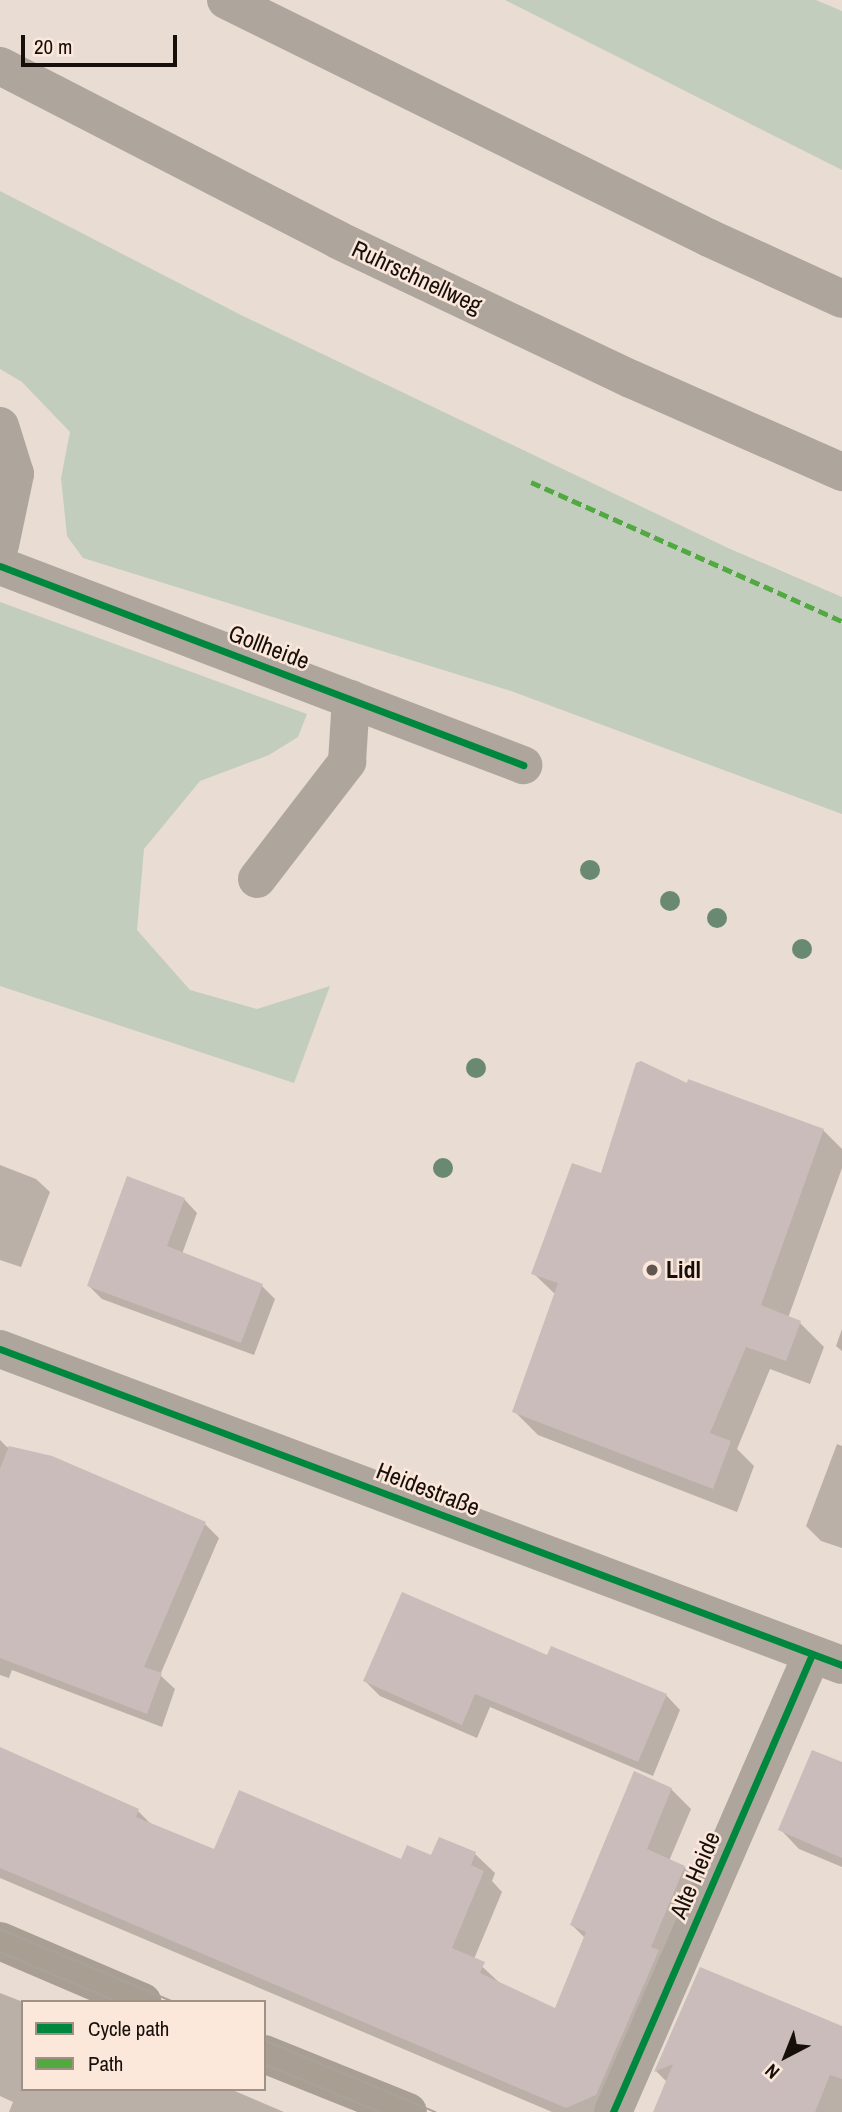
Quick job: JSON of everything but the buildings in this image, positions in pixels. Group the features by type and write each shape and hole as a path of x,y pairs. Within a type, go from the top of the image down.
{"highway":[{"path":"226,0 709,238 842,299"},
{"name":"Ruhrschnellweg","path":"0,66 338,240 631,379 842,472"}],"main road":[{"path":"0,1941 137,2000"},
{"path":"266,2055 408,2112"}],"street":[{"path":"0,426 15,474 0,545"},
{"name":"Gollheide","path":"0,566 523,765"},
{"path":"257,879 347,762 351,699"},
{"name":"Heidestraße","path":"0,1349 827,1660"},
{"name":"Alte Heide","path":"613,2112 827,1660"}],"green space":[{"path":"505,0 816,0 842,11 842,170"},
{"path":"0,191 241,315 728,548 842,597 842,814 511,691 83,558 67,536 61,478 70,432 22,382 0,369"},
{"path":"0,602 307,714 298,737 269,755 200,781 144,849 137,930 190,990 257,1009 330,986 294,1083 0,986"}],"tram line":[{"path":"0,1929 169,2000"},
{"path":"0,1952 113,2000"},
{"path":"266,2041 435,2112"},
{"path":"266,2065 380,2112"}],"marked path":[{"path":"531,482 842,621"}],"cycle path":[{"path":"0,566 523,765"},
{"path":"0,1349 842,1665"},
{"path":"613,2112 812,1654"}],"place":[{"name":"Lidl","path":"652,1270"}]}
